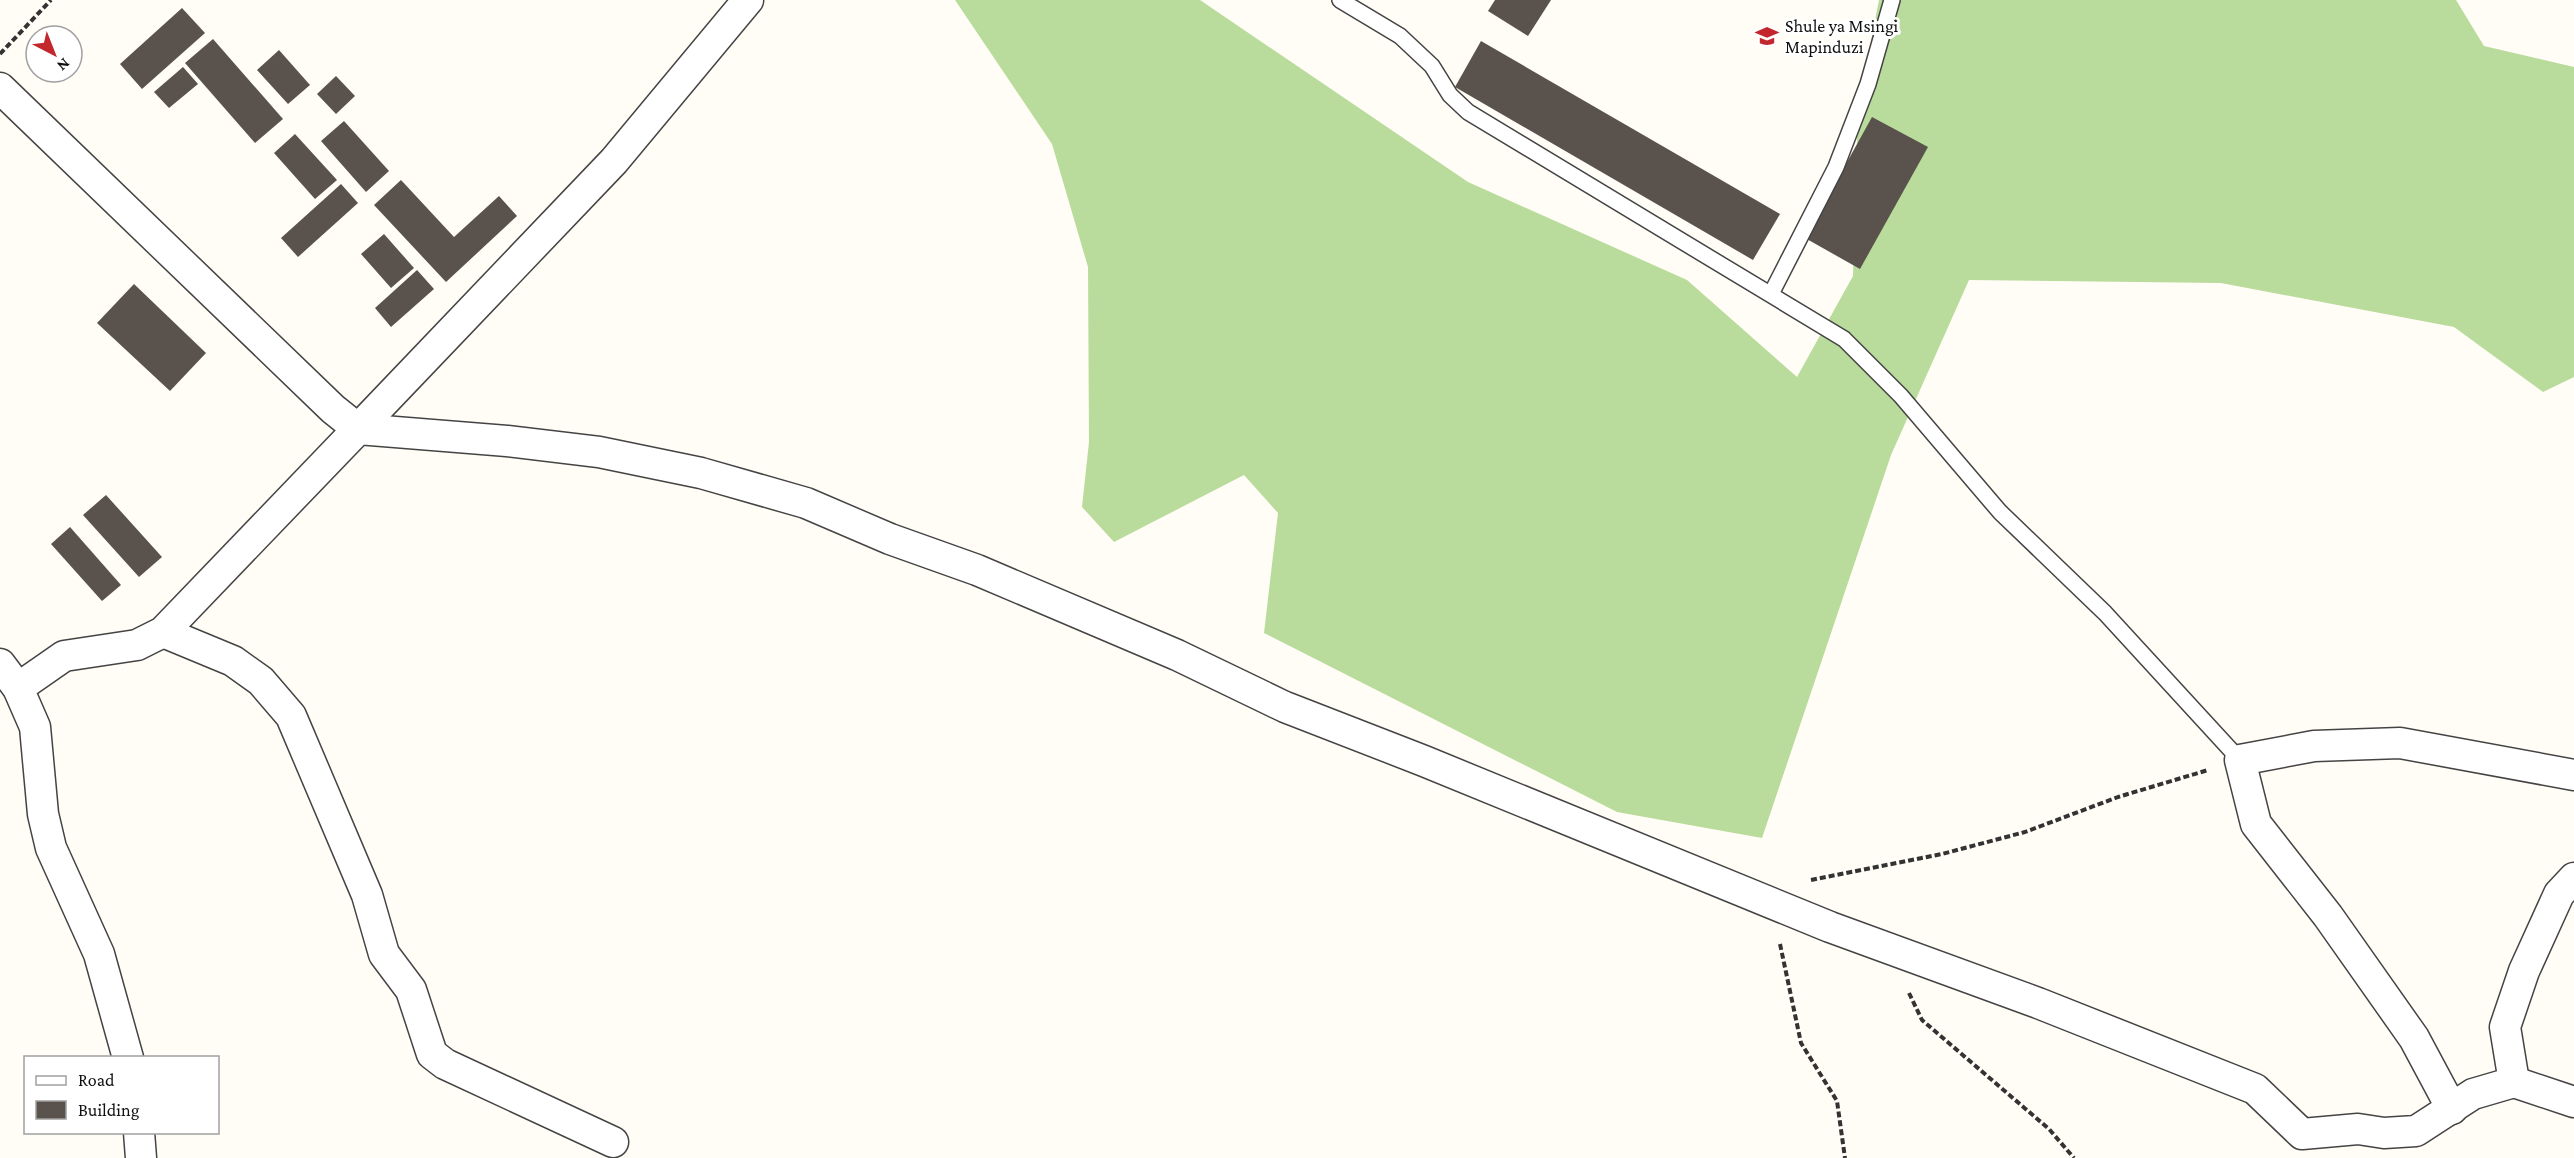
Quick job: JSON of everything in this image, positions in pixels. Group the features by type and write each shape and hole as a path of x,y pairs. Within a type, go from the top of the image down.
{"street":[{"path":"127,1056 99,954 51,848 43,814 35,727 9,676 64,656 137,645 163,632 375,414 614,161 748,0"},
{"path":"0,88 333,409 358,429 507,441 599,452 701,473 806,503 890,539 998,579 1177,656 1285,708 1830,927 2038,1003 2255,1089 2302,1134 2358,1129 2384,1133 2416,1131 2473,1094 2514,1082 2574,1102"},
{"path":"163,632 233,661 261,681 291,716 367,895 384,954 411,990 432,1054 445,1064 613,1142"},
{"path":"2451,1109 2414,1038 2328,916 2256,824 2240,760 2314,746 2400,743 2574,775"},
{"path":"2514,1082 2505,1027 2524,971 2559,894 2574,878"},
{"path":"139,1134 141,1158"}],"lane":[{"path":"1340,0 1400,36 1432,66 1450,94 1468,112 1844,339 1901,396 2000,512 2105,613 2240,760"},
{"path":"1771,294 1836,168 1868,84 1892,0"}],"path":[{"path":"0,54 51,0"},
{"path":"1845,1158 1837,1101 1801,1043 1759,897 1876,865 1942,854 2025,832 2118,797 2240,760"},
{"path":"1878,943 1910,994 1922,1020 2049,1129 2074,1158"}],"green space":[{"path":"955,0 1200,0 1468,182 1687,280 1797,377 1853,276 1858,108 1879,0 2456,0 2484,46 2574,67 2574,377 2543,392 2454,327 2221,283 1969,280 1891,455 1762,838 1617,812 1264,633 1278,513 1244,475 1114,542 1082,507 1089,442 1088,267 1052,144"}],"building":[{"path":"1495,0 1551,0 1528,36 1488,11"},
{"path":"182,8 205,33 142,89 120,64"},
{"path":"213,39 283,119 255,143 185,63"},
{"path":"1481,41 1780,214 1753,260 1455,87"},
{"path":"279,50 310,85 288,104 257,70"},
{"path":"183,67 198,84 169,108 154,92"},
{"path":"336,76 355,96 336,114 317,94"},
{"path":"1872,117 1928,147 1860,269 1805,238"},
{"path":"344,121 389,171 366,192 321,141"},
{"path":"295,134 337,180 315,199 274,153"},
{"path":"401,180 454,237 499,196 517,216 446,282 374,205"},
{"path":"341,184 358,203 298,257 281,238"},
{"path":"384,234 414,268 391,288 361,254"},
{"path":"417,270 434,289 391,327 375,308"},
{"path":"134,284 206,353 170,391 97,323"},
{"path":"106,495 162,557 139,577 83,515"},
{"path":"70,527 121,585 102,601 51,544"}],"place":[{"name":"Shule ya Msingi Mapinduzi","path":"1767,36"}]}
